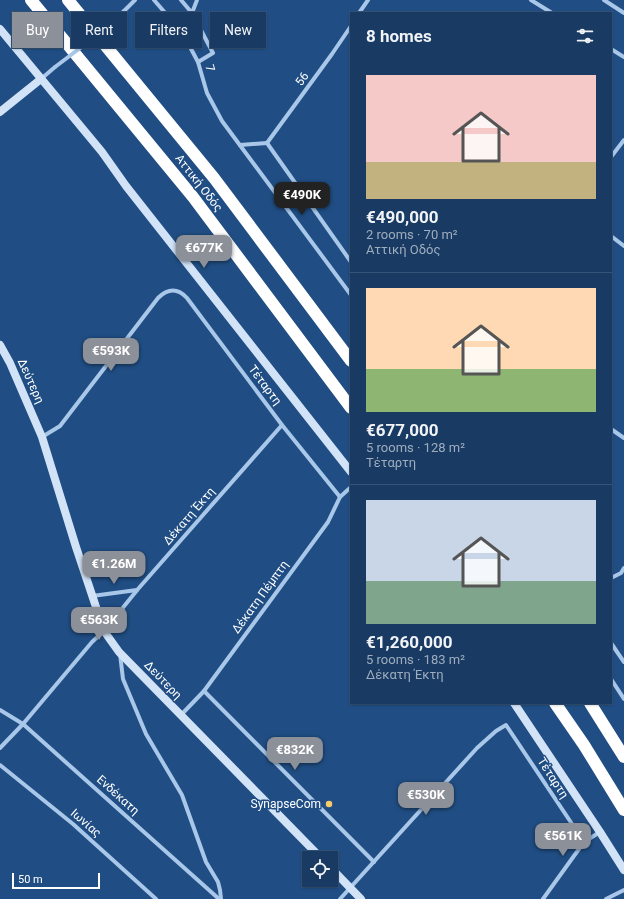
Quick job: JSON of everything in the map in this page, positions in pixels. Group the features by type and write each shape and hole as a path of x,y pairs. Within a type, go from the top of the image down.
{"highway":[{"name":"Αττική Οδός","path":"32,0 193,197 350,407"},
{"name":"Αττική Οδός","path":"68,0 214,178 350,360"},
{"path":"556,704 584,745 624,810"},
{"path":"591,704 624,757"}],"street":[{"path":"0,112 41,78 104,30 135,0"},
{"name":"7","path":"154,0 179,30 198,62 207,94 214,108 350,294"},
{"path":"181,0 191,12"},
{"path":"192,12 197,0"},
{"path":"361,12 368,0"},
{"path":"531,0 550,12"},
{"path":"604,0 624,13"},
{"name":"56","path":"267,143 350,27"},
{"path":"0,29 102,152 126,186 350,471"},
{"path":"198,62 213,53 202,32"},
{"path":"612,50 624,57"},
{"path":"612,156 624,140"},
{"path":"240,145 267,143 350,261"},
{"path":"612,237 624,246"},
{"name":"Τέταρτη","path":"42,437 60,426 158,298 163,293 177,290 183,293 187,298 282,425 340,497"},
{"name":"Δεύτερη","path":"0,345 3,355 42,437 104,631 119,652 314,851"},
{"name":"Δέκατη Έκτη","path":"0,748 23,724 92,642 104,631 282,425"},
{"path":"612,430 624,438"},
{"name":"Δέκατη Πέμπτη","path":"181,716 204,691 328,522 340,497 350,488"},
{"path":"612,578 621,573 624,568"},
{"path":"92,596 138,590"},
{"path":"612,644 624,662"},
{"path":"119,652 123,679 143,728 182,795 206,862 218,882 220,899"},
{"path":"612,681 624,699"},
{"path":"204,691 374,862 340,899"},
{"path":"515,704 624,870"},
{"name":"Ενδέκατη","path":"0,710 23,724 220,899"},
{"name":"Τέταρτη","path":"374,862 477,748 506,725 584,842"},
{"name":"Ιωνίας","path":"0,765 73,824 156,899"},
{"path":"543,899 584,842 600,832"},
{"path":"338,875 361,899"},
{"path":"606,899 624,890"}],"place":[{"name":"SynapseCom","path":"329,804"}]}
